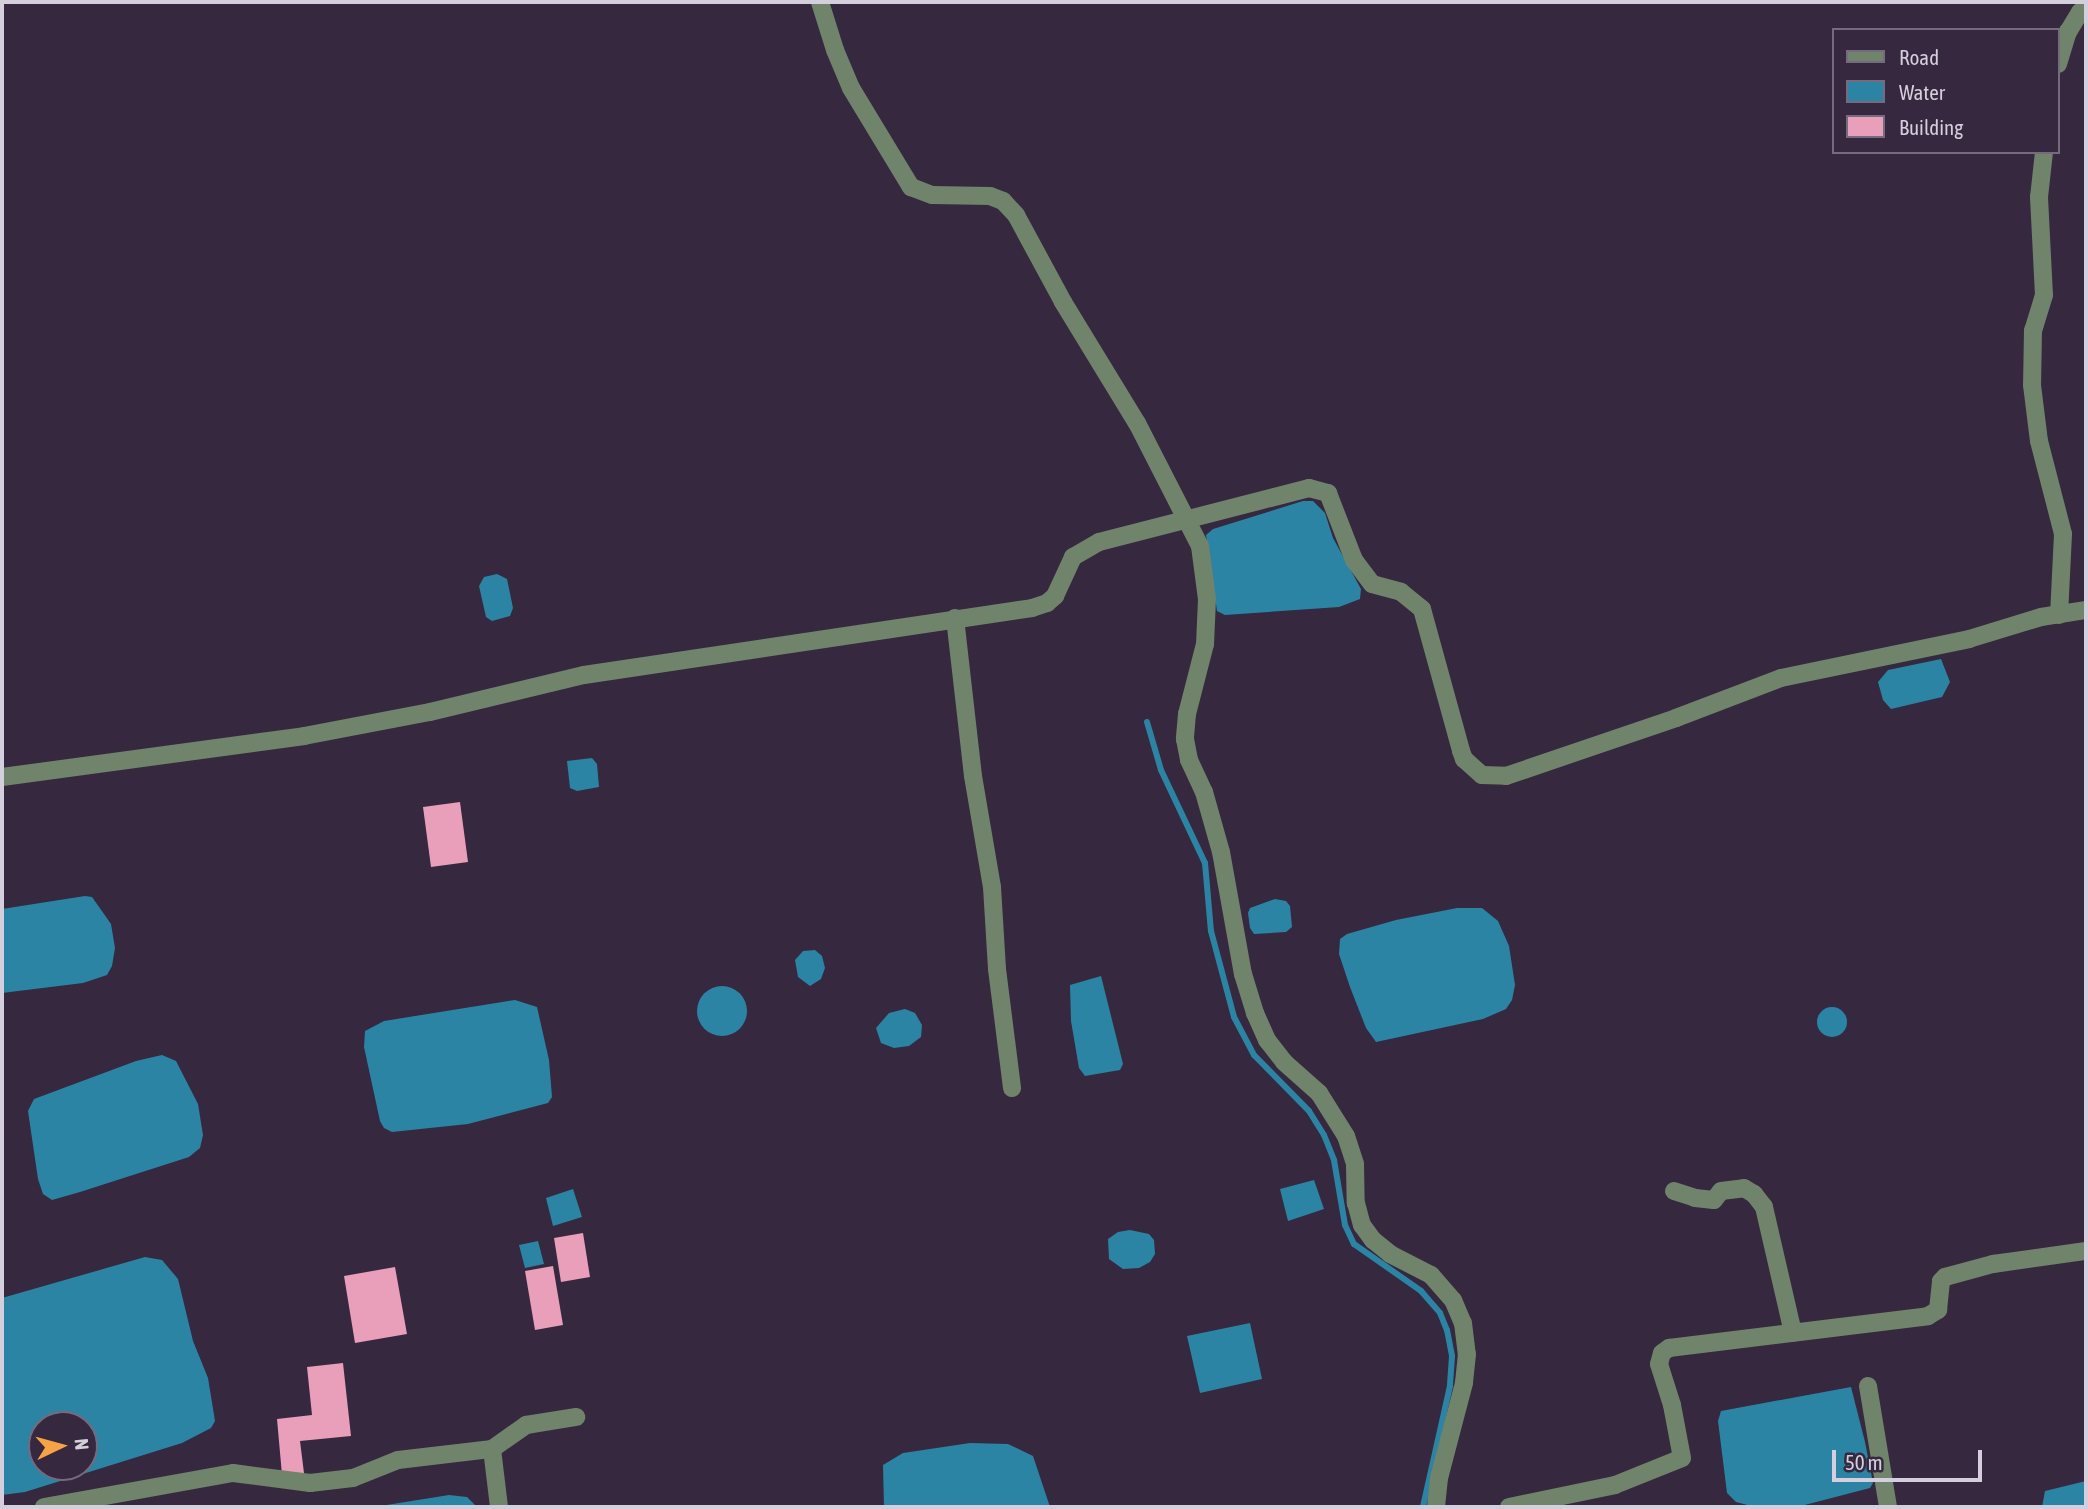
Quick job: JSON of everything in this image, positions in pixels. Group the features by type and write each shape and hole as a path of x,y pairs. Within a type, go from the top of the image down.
{"street":[{"path":"820,2 835,50 851,88 911,187 932,195 990,195 1003,201 1016,215 1063,302 1137,423 1200,546 1207,599 1205,644 1187,713 1185,739 1189,760 1204,792 1221,852 1243,974 1255,1013 1267,1040 1284,1062 1319,1093 1346,1136 1355,1164 1356,1203 1362,1225 1373,1240 1390,1254 1431,1275 1452,1300 1463,1323 1467,1354 1464,1382 1439,1478 1436,1507"},
{"path":"2060,58 2068,32 2080,12 2086,9"},
{"path":"2044,154 2039,197 2044,295 2033,330 2032,385 2039,441 2063,534 2059,615"},
{"path":"2,778 304,736 430,712 584,674 1032,608 1047,603 1062,584 1073,557 1084,549 1122,534 1287,492 1320,488 1328,493 1354,560 1372,584 1401,592 1422,609 1464,759 1482,775 1506,776 1676,718 1780,678 1969,639 2086,610"},
{"path":"955,618 973,776 992,887 997,969 1012,1088"},
{"path":"1674,1191 1695,1198 1714,1200 1721,1191 1744,1188 1754,1194 1764,1207 1793,1333"},
{"path":"1509,1507 1615,1485 1682,1458 1672,1405 1659,1364 1662,1353 1669,1348 1928,1316 1938,1310 1941,1281 1945,1277 1993,1265 2086,1251"},
{"path":"1868,1386 1888,1507"},
{"path":"44,1507 233,1473 310,1483 353,1478 398,1460 492,1449 526,1425 576,1417"},
{"path":"492,1449 499,1507"}],"water":[{"path":"1303,501 1313,501 1325,513 1333,538 1361,589 1360,599 1339,607 1225,615 1217,611 1206,535 1213,529"},
{"path":"497,574 507,579 513,608 510,616 492,621 486,617 479,586 484,577"},
{"path":"1941,659 1950,682 1942,697 1891,709 1883,700 1878,682 1888,670"},
{"path":"592,758 597,764 599,787 577,791 570,788 567,761"},
{"path":"92,897 111,924 115,948 112,966 107,975 83,983 2,993 2,909"},
{"path":"1275,899 1286,901 1290,906 1292,927 1286,932 1254,934 1250,928 1250,908"},
{"path":"1457,908 1482,908 1498,921 1509,946 1515,985 1512,1000 1506,1009 1483,1019 1376,1042 1366,1028 1350,987 1339,954 1340,939 1347,934 1396,920"},
{"path":"815,950 822,956 825,968 821,979 810,986 798,977 795,960 803,951"},
{"path":"1101,976 1123,1064 1120,1070 1085,1076 1079,1068 1071,1021 1070,985"},
{"path":"722,986 739,994 747,1011 739,1028 722,1036 705,1028 697,1011 705,994"},
{"path":"515,1000 537,1007 549,1060 552,1097 548,1103 468,1124 392,1132 384,1128 380,1121 364,1047 365,1031 384,1021"},
{"path":"1832,1007 1843,1011 1847,1022 1843,1033 1832,1037 1821,1033 1817,1022 1821,1011"},
{"path":"905,1009 915,1013 922,1025 921,1037 909,1046 894,1048 881,1043 876,1028 889,1013"},
{"path":"162,1055 176,1061 198,1104 203,1135 200,1148 189,1157 80,1192 52,1200 43,1194 38,1179 28,1111 34,1099 136,1061"},
{"path":"1314,1180 1324,1209 1288,1221 1280,1189"},
{"path":"573,1189 582,1217 553,1226 546,1198"},
{"path":"1130,1230 1149,1234 1154,1240 1155,1254 1150,1262 1139,1268 1123,1269 1109,1259 1108,1239 1118,1232"},
{"path":"538,1241 544,1264 525,1268 519,1245"},
{"path":"145,1257 162,1260 178,1279 193,1341 208,1378 215,1421 211,1428 182,1443 98,1469 98,1411 28,1411 28,1481 60,1481 25,1492 2,1495 2,1298"},
{"path":"1250,1323 1262,1379 1200,1393 1187,1336"},
{"path":"1851,1387 1873,1483 1870,1488 1797,1507 1755,1507 1736,1502 1727,1493 1718,1421 1721,1411"},
{"path":"970,1443 1008,1444 1033,1456 1050,1507 884,1507 883,1465 903,1453"},
{"path":"2086,1481 2086,1507 2042,1507 2045,1491"},
{"path":"449,1495 467,1497 477,1507 374,1507"}],"building":[{"path":"460,802 468,862 431,867 423,807"},
{"path":"583,1233 590,1277 561,1282 554,1238"},
{"path":"553,1266 563,1325 535,1330 525,1271"},
{"path":"395,1267 407,1334 355,1343 344,1276"},
{"path":"343,1363 351,1436 300,1441 304,1473 282,1475 277,1419 312,1415 307,1367"}],"waterway":[{"path":"1147,722 1161,770 1205,863 1211,931 1234,1017 1254,1055 1309,1111 1324,1135 1334,1160 1345,1225 1354,1244 1421,1291 1440,1313 1447,1330 1452,1356 1450,1386 1423,1507"}]}
